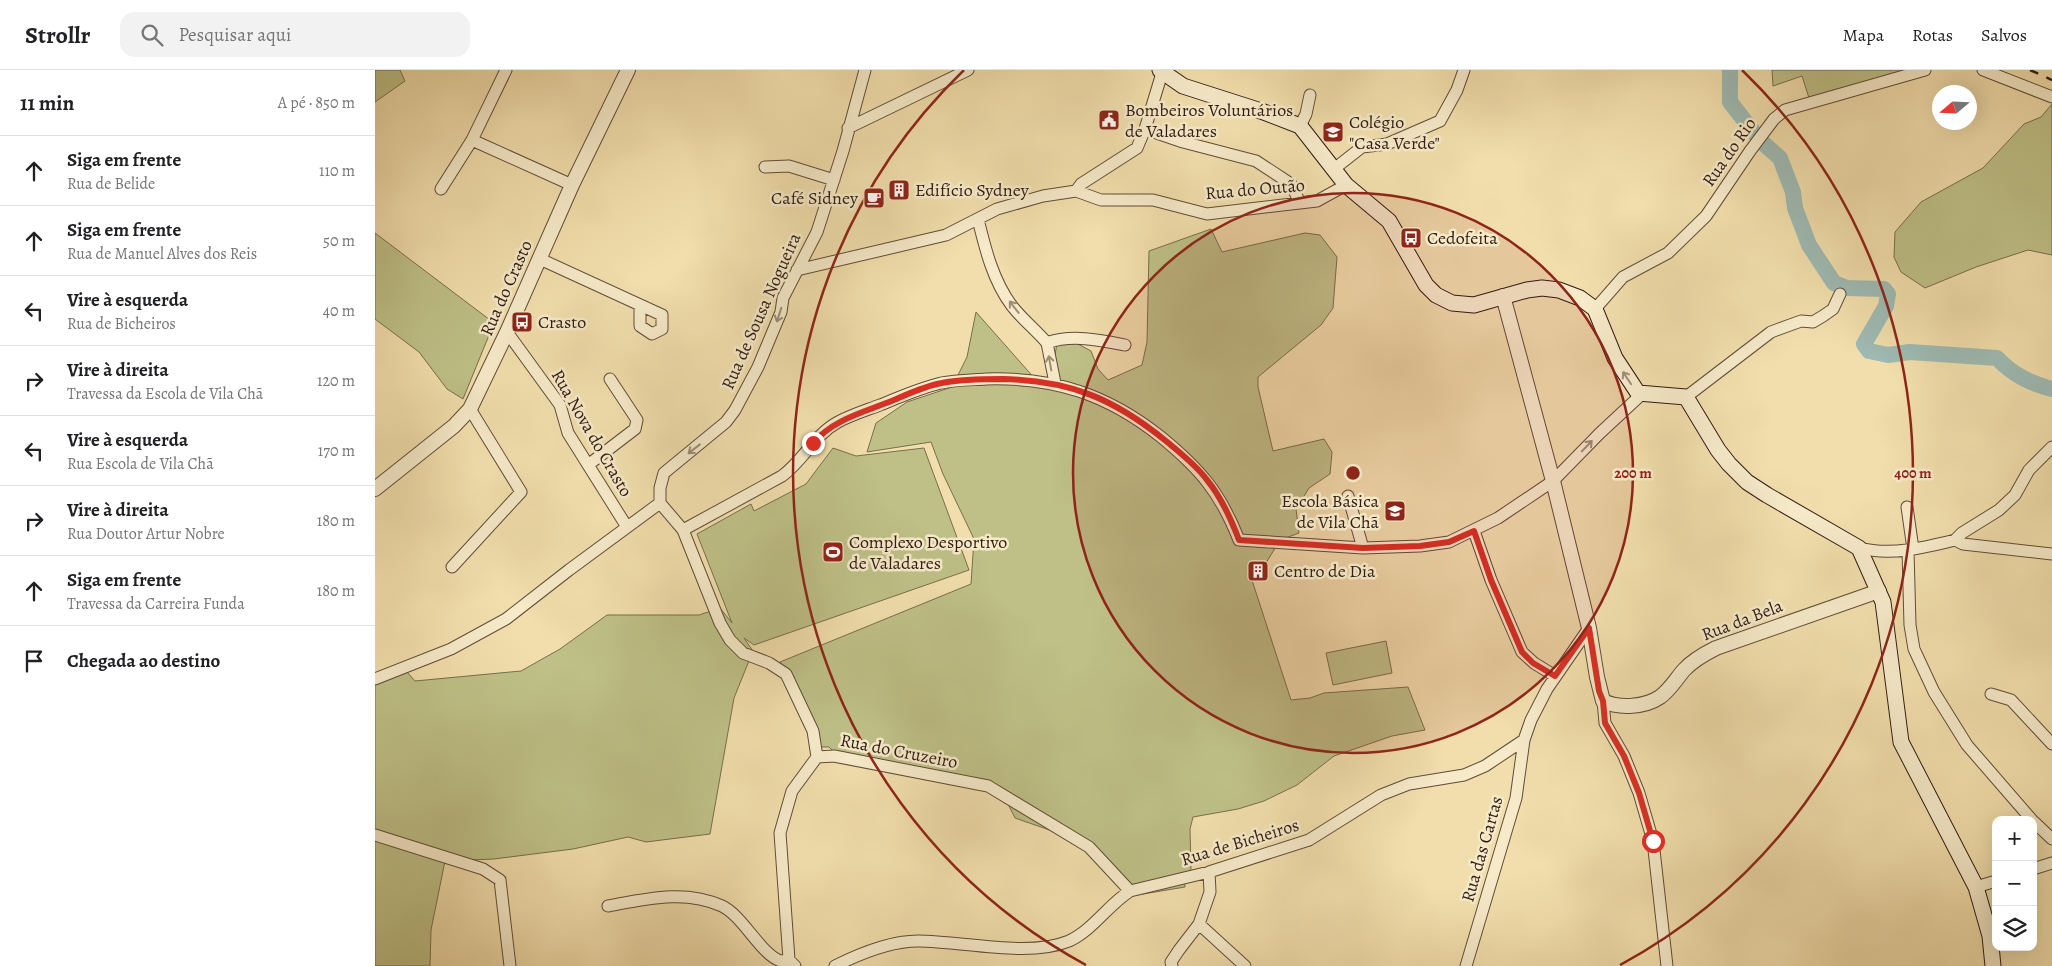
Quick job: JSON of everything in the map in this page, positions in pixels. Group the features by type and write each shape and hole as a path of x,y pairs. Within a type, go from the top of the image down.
{"main road":[{"path":"1161,71 1183,86 1261,111 1300,126 1346,185 1389,221 1427,284 1436,295 1452,303 1474,305 1535,289 1559,290 1580,298 1595,309 1615,358 1635,390 1642,394 1686,397 1718,450 1747,482 1859,548 1879,591 1885,612 1901,742 1976,887 1990,936 1993,966"}],"street":[{"path":"441,189 472,140 506,70"},
{"name":"Rua do Crasto","path":"375,489 454,426 470,409 507,332 572,185 628,70"},
{"name":"Rua de Sousa Nogueira","path":"660,503 663,473 726,422 735,410 758,367 781,312 783,298 817,232 834,180 865,70"},
{"path":"848,128 968,70"},
{"path":"1334,169 1362,147 1387,144 1440,122 1457,90 1463,70"},
{"name":"Rua do Rio","path":"1595,309 1623,277 1668,253 1706,216 1774,118 1785,110 1925,70"},
{"path":"1983,70 2052,97"},
{"path":"797,270 946,235 997,209 1025,201 1076,191 1081,184 1137,148 1145,129 1161,71"},
{"path":"1300,126 1306,114 1310,95"},
{"path":"1145,129 1183,142 1256,161 1291,184 1300,203"},
{"path":"472,140 572,185"},
{"path":"765,167 789,166 834,180"},
{"name":"Rua do Outão","path":"1076,191 1101,200 1153,200 1207,214 1317,201 1346,185"},
{"path":"979,219 985,250 997,279 1011,304 1047,343 1055,384"},
{"path":"540,259 639,305"},
{"path":"1686,397 1771,332 1801,321 1813,322 1823,316 1833,309 1840,294"},
{"path":"1503,296 1553,481 1589,628 1599,691 1603,701 1605,723 1624,756 1639,793 1653,841 1660,889 1667,966"},
{"name":"Rua Nova do Crasto","path":"507,332 560,405 568,433 627,527"},
{"path":"1047,343 1058,339 1078,339 1125,345"},
{"path":"588,465 635,430 637,420 610,379"},
{"path":"683,530 782,476 795,466 824,431 839,421 917,390 943,383 967,380 1023,380 1081,390 1111,403 1149,427 1183,455 1207,479 1220,498 1239,540 1363,548 1420,546 1449,542 1474,531 1522,503 1553,481 1642,394"},
{"path":"452,567 521,492 470,409"},
{"path":"1859,548 1886,552 1910,550 1955,540 1962,532 1999,510 2015,494 2029,470 2052,447"},
{"path":"1348,496 1363,548"},
{"path":"375,680 451,649 506,619 660,503 683,530 720,623 730,640 743,653 769,663 787,674 813,731 817,757"},
{"path":"1907,507 1910,550 1910,625 1914,649 1933,692 1967,745 2029,816"},
{"path":"1474,531 1491,580 1522,652 1533,663 1555,676"},
{"path":"1955,540 1963,544 2052,554"},
{"name":"Rua da Bela","path":"1603,701 1611,705 1621,706 1648,702 1660,697 1696,658 1716,648 1879,591"},
{"path":"1524,740 1531,720 1555,676 1589,628"},
{"path":"1991,694 2011,700 2052,744"},
{"name":"Rua de Bicheiros","path":"835,966 886,947 916,941 1025,948 1049,947 1070,940 1084,931 1130,890 1209,872 1309,840 1381,795 1409,784 1464,774 1485,766 1524,740"},
{"name":"Rua das Cartas","path":"1466,966 1516,798 1524,740"},
{"name":"Rua do Cruzeiro","path":"792,963 780,833 792,791 817,757 835,756 988,786 1089,846 1130,890"},
{"path":"2037,825 2052,840"},
{"path":"375,835 483,869 500,880 510,966"},
{"path":"2037,868 2052,863"},
{"path":"1172,966 1171,962 1199,924 1210,892 1209,872"},
{"path":"1976,887 1992,882"},
{"path":"608,906 657,897 688,896 722,906 735,916 769,953 781,961 792,963"},
{"path":"1199,924 1245,966"}],"green space":[{"path":"375,70 400,70 405,81 375,102"},
{"path":"1772,70 1905,70 1809,98 1802,76 1773,86"},
{"path":"2052,104 2052,255 2028,250 1976,267 1925,288 1901,272 1894,257 1895,232 1921,202 1983,168 2024,124 2041,117"},
{"path":"1211,229 1222,252 1305,233 1320,235 1337,257 1333,308 1321,325 1258,377 1258,387 1273,451 1324,439 1332,452 1330,474 1309,488 1296,509 1299,533 1280,540 1266,563 1248,568 1291,700 1310,698 1324,693 1408,687 1425,730 1392,736 1334,756 1297,785 1264,801 1238,809 1193,817 1190,829 1191,872 1184,873 1185,887 1125,897 1110,864 1058,833 1015,818 1008,804 980,786 833,751 829,747 819,747 808,714 793,679 780,662 971,584 974,539 943,474 931,442 867,452 876,423 907,402 952,387 967,357 976,312 1043,388 1052,373 1057,343 1076,343 1091,351 1098,369 1108,380 1142,365 1147,342 1149,251"},
{"path":"375,233 494,323 463,399 447,389 419,352 375,319"},
{"path":"833,448 856,456 924,448 969,570 754,645 744,638 753,651 734,698 710,834 646,842 628,837 573,849 494,859 445,861 431,930 430,966 375,966 375,685 407,672 415,681 521,671 560,649 607,615 699,615 720,608 732,623 697,534 751,504 754,511 806,484"},
{"path":"1386,641 1392,673 1333,685 1326,653"}],"waterway":[{"path":"1730,70 1730,102 1755,134"},
{"path":"1763,143 1780,158 1793,192 1795,208 1809,245 1834,283 1847,288 1884,289 1888,294 1886,306 1864,344 1869,351 1888,355 1910,352 1997,358 2022,378 2052,389"}],"railway":[{"path":"2030,70 2052,80"}],"place":[{"name":"Bombeiros Voluntários de Valadares","path":"1109,120"},
{"name":"Colégio \"Casa Verde\"","path":"1333,132"},
{"name":"Edifício Sydney","path":"899,190"},
{"name":"Café Sidney","path":"874,198"},
{"name":"Cedofeita","path":"1411,238"},
{"name":"Crasto","path":"522,322"},
{"name":"Escola Básica de Vila Chã","path":"1395,511"},
{"name":"Complexo Desportivo de Valadares","path":"833,552"},
{"name":"Centro de Dia","path":"1258,571"}],"route":[{"path":"813,443 824,431 839,421 924,388 967,380 1032,380 1081,390 1111,403 1149,427 1183,455 1207,479 1230,516 1239,540 1363,548 1420,546 1449,542 1474,531 1510,627 1522,652 1533,663 1555,676 1589,628 1599,691 1603,701 1605,723 1624,756 1639,793 1653,841"}]}
